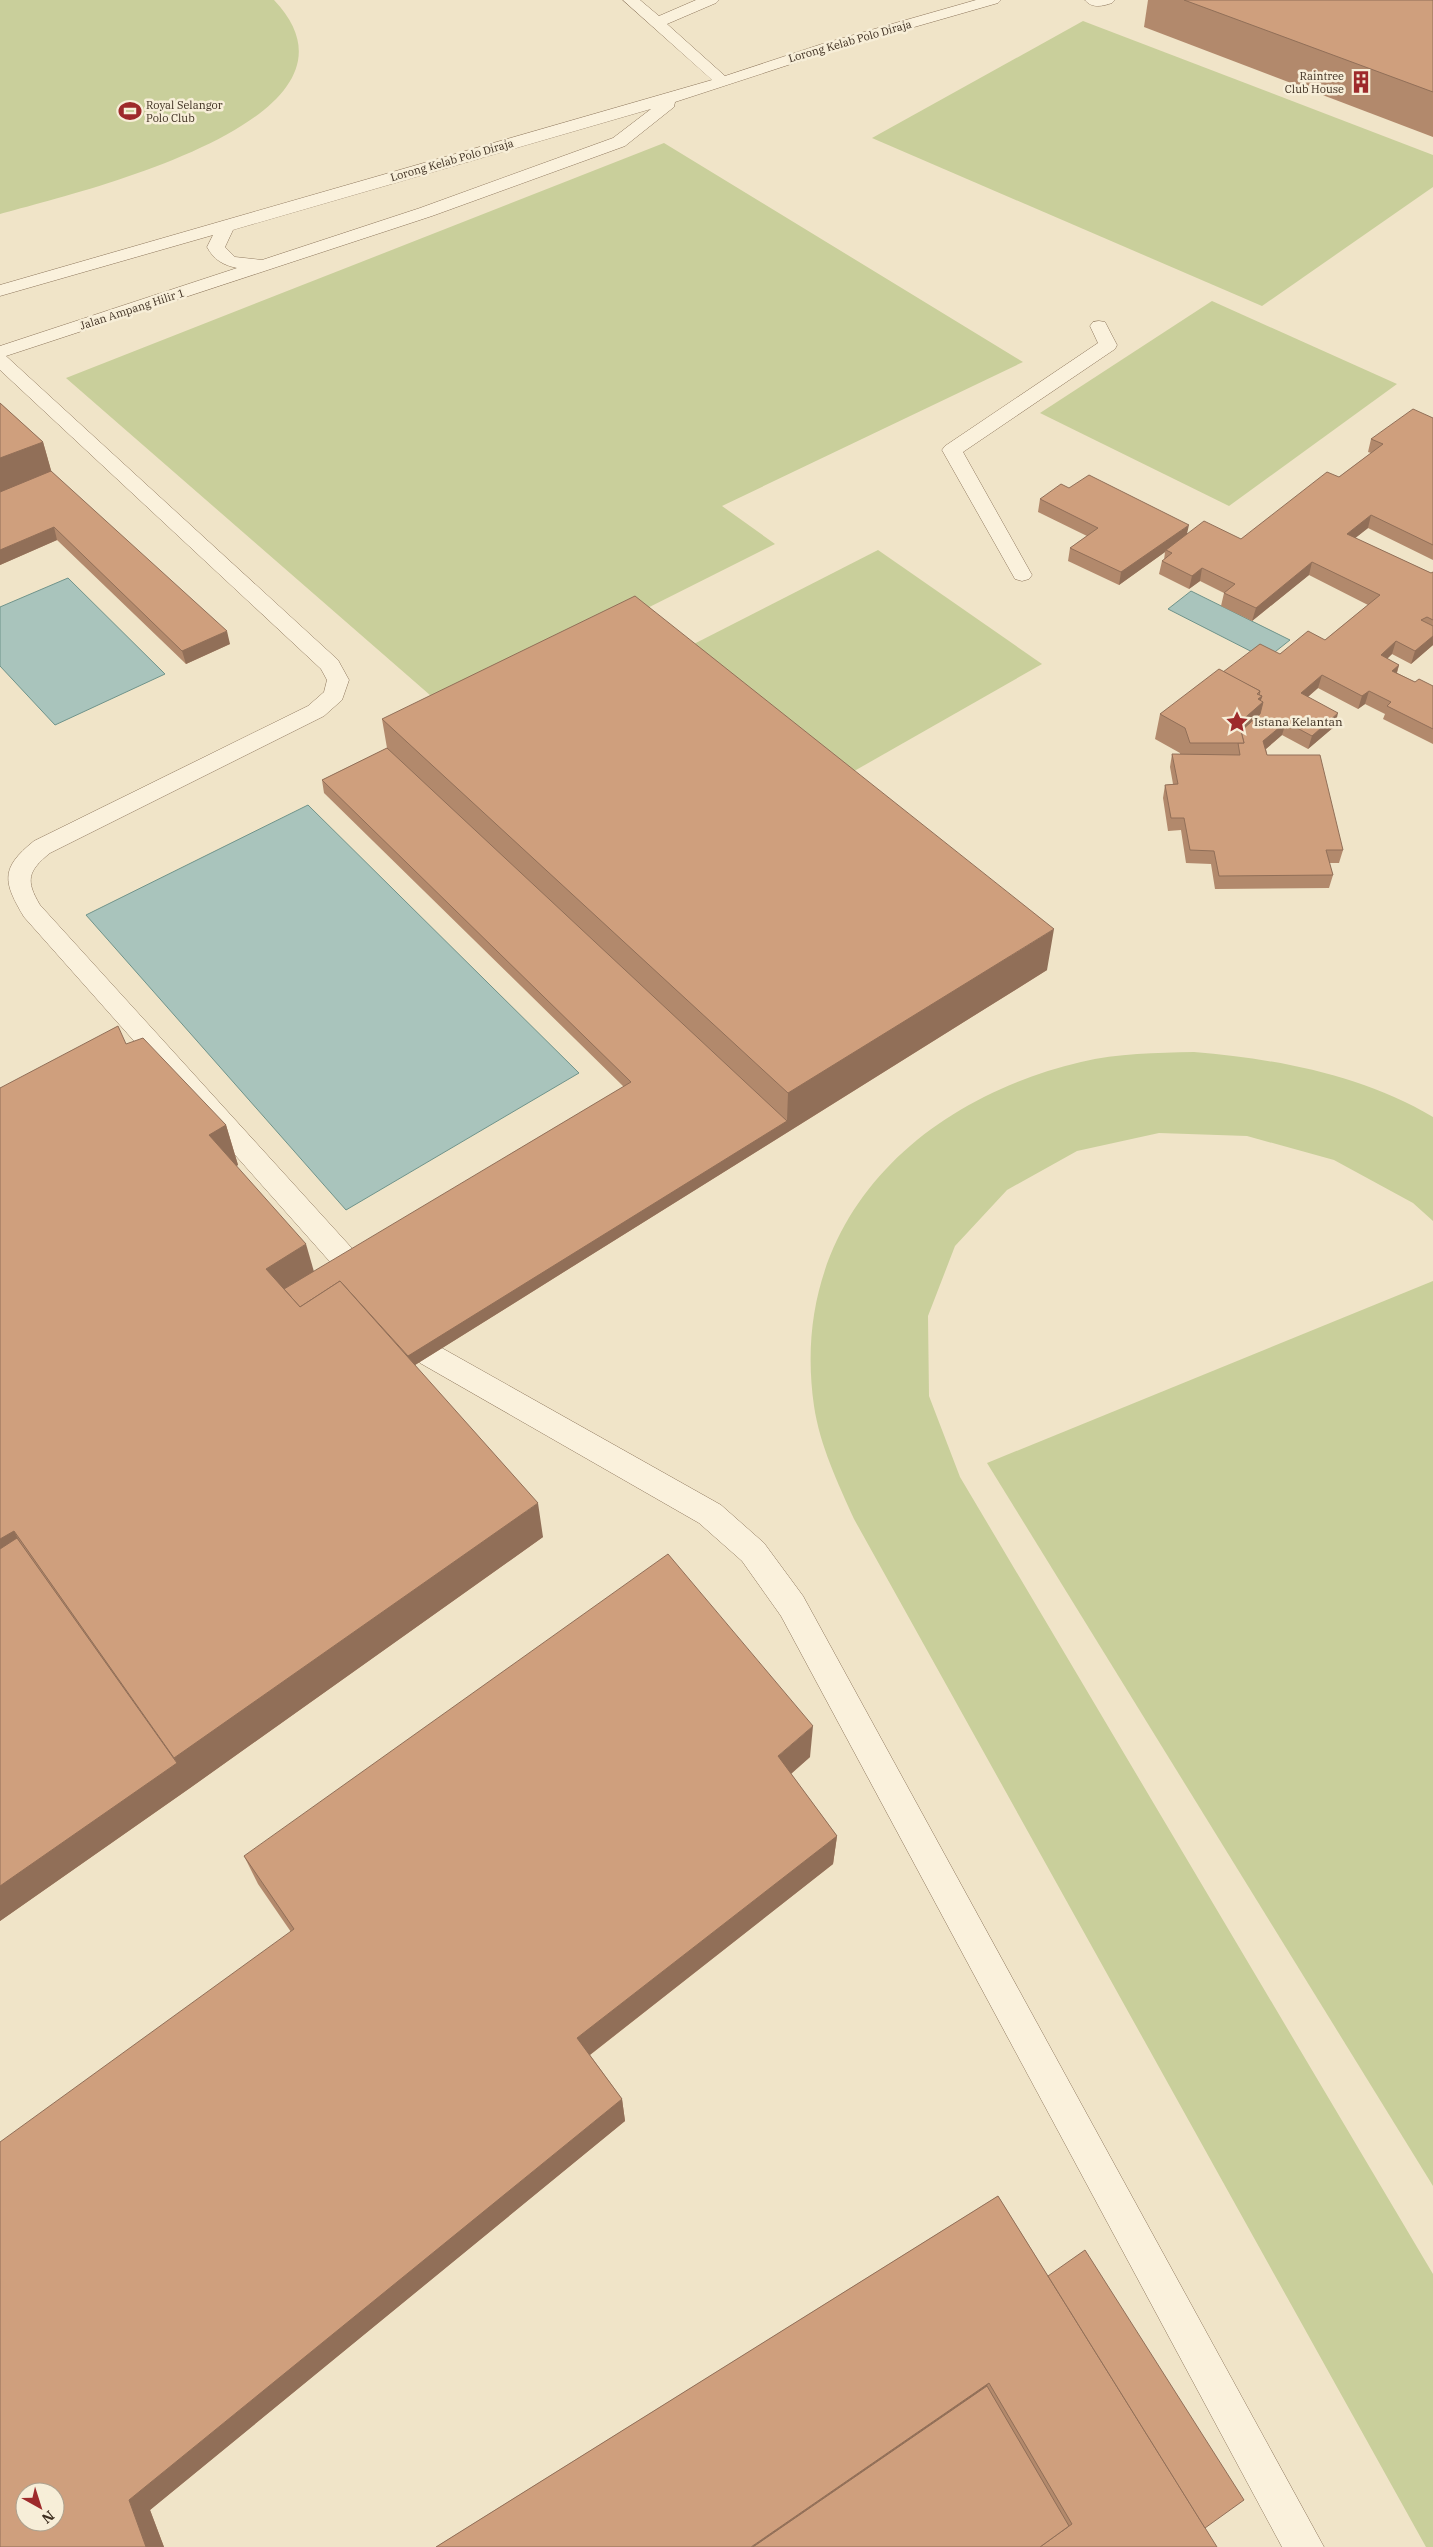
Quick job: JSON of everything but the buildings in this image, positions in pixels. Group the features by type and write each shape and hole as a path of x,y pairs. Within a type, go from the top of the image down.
{"street":[{"path":"631,0 721,80"},
{"path":"657,23 710,0"},
{"name":"Lorong Kelab Polo Diraja","path":"226,225 679,96 721,80 828,47 993,0"},
{"path":"1093,0 1098,2 1107,0"},
{"name":"Lorong Kelab Polo Diraja","path":"264,266 426,212 619,142 679,96"},
{"path":"226,225 216,247 219,255 228,261 264,266"},
{"path":"0,291 226,225"},
{"name":"Jalan Ampang Hilir 1","path":"0,352 264,266"},
{"path":"1022,575 952,450 1108,345 1099,326"},
{"path":"0,360 330,665 338,680 334,695 316,711 42,847 24,861 18,876 20,892 32,911 349,1264"},
{"path":"430,1355 710,1514 753,1552 792,1606 1304,2547"}],"green space":[{"name":"Royal Selangor Polo Club","path":"0,0 274,0 298,43 290,82 257,116 207,145 148,169 89,189 0,214"},
{"path":"1083,21 1433,155 1433,187 1262,306 872,138"},
{"path":"664,143 1023,362 722,506 775,544 446,709 66,378"},
{"path":"1212,301 1397,384 1229,506 1040,413"},
{"path":"878,550 1042,664 849,774 686,648"},
{"path":"1194,1052 1286,1064 1347,1079 1405,1102 1433,1117 1433,1221 1413,1203 1334,1160 1247,1136 1159,1133 1077,1151 1007,1190 955,1246 928,1316 929,1396 960,1477 1433,2274 1433,2547 1426,2547 854,1519 825,1450 814,1406 811,1341 821,1281 843,1228 876,1181 917,1140 966,1107 1021,1081 1095,1059 1137,1054"},
{"path":"1433,1281 1433,2186 987,1463"}],"water":[{"path":"68,578 165,674 55,725 0,666 0,607"},
{"path":"1191,591 1290,640 1266,659 1168,609"},
{"path":"308,805 579,1073 346,1210 86,915"}],"place":[{"name":"Raintree Club House","path":"1361,82"},
{"name":"Royal Selangor Polo Club","path":"130,111"},
{"name":"Istana Kelantan","path":"1237,722"}]}
